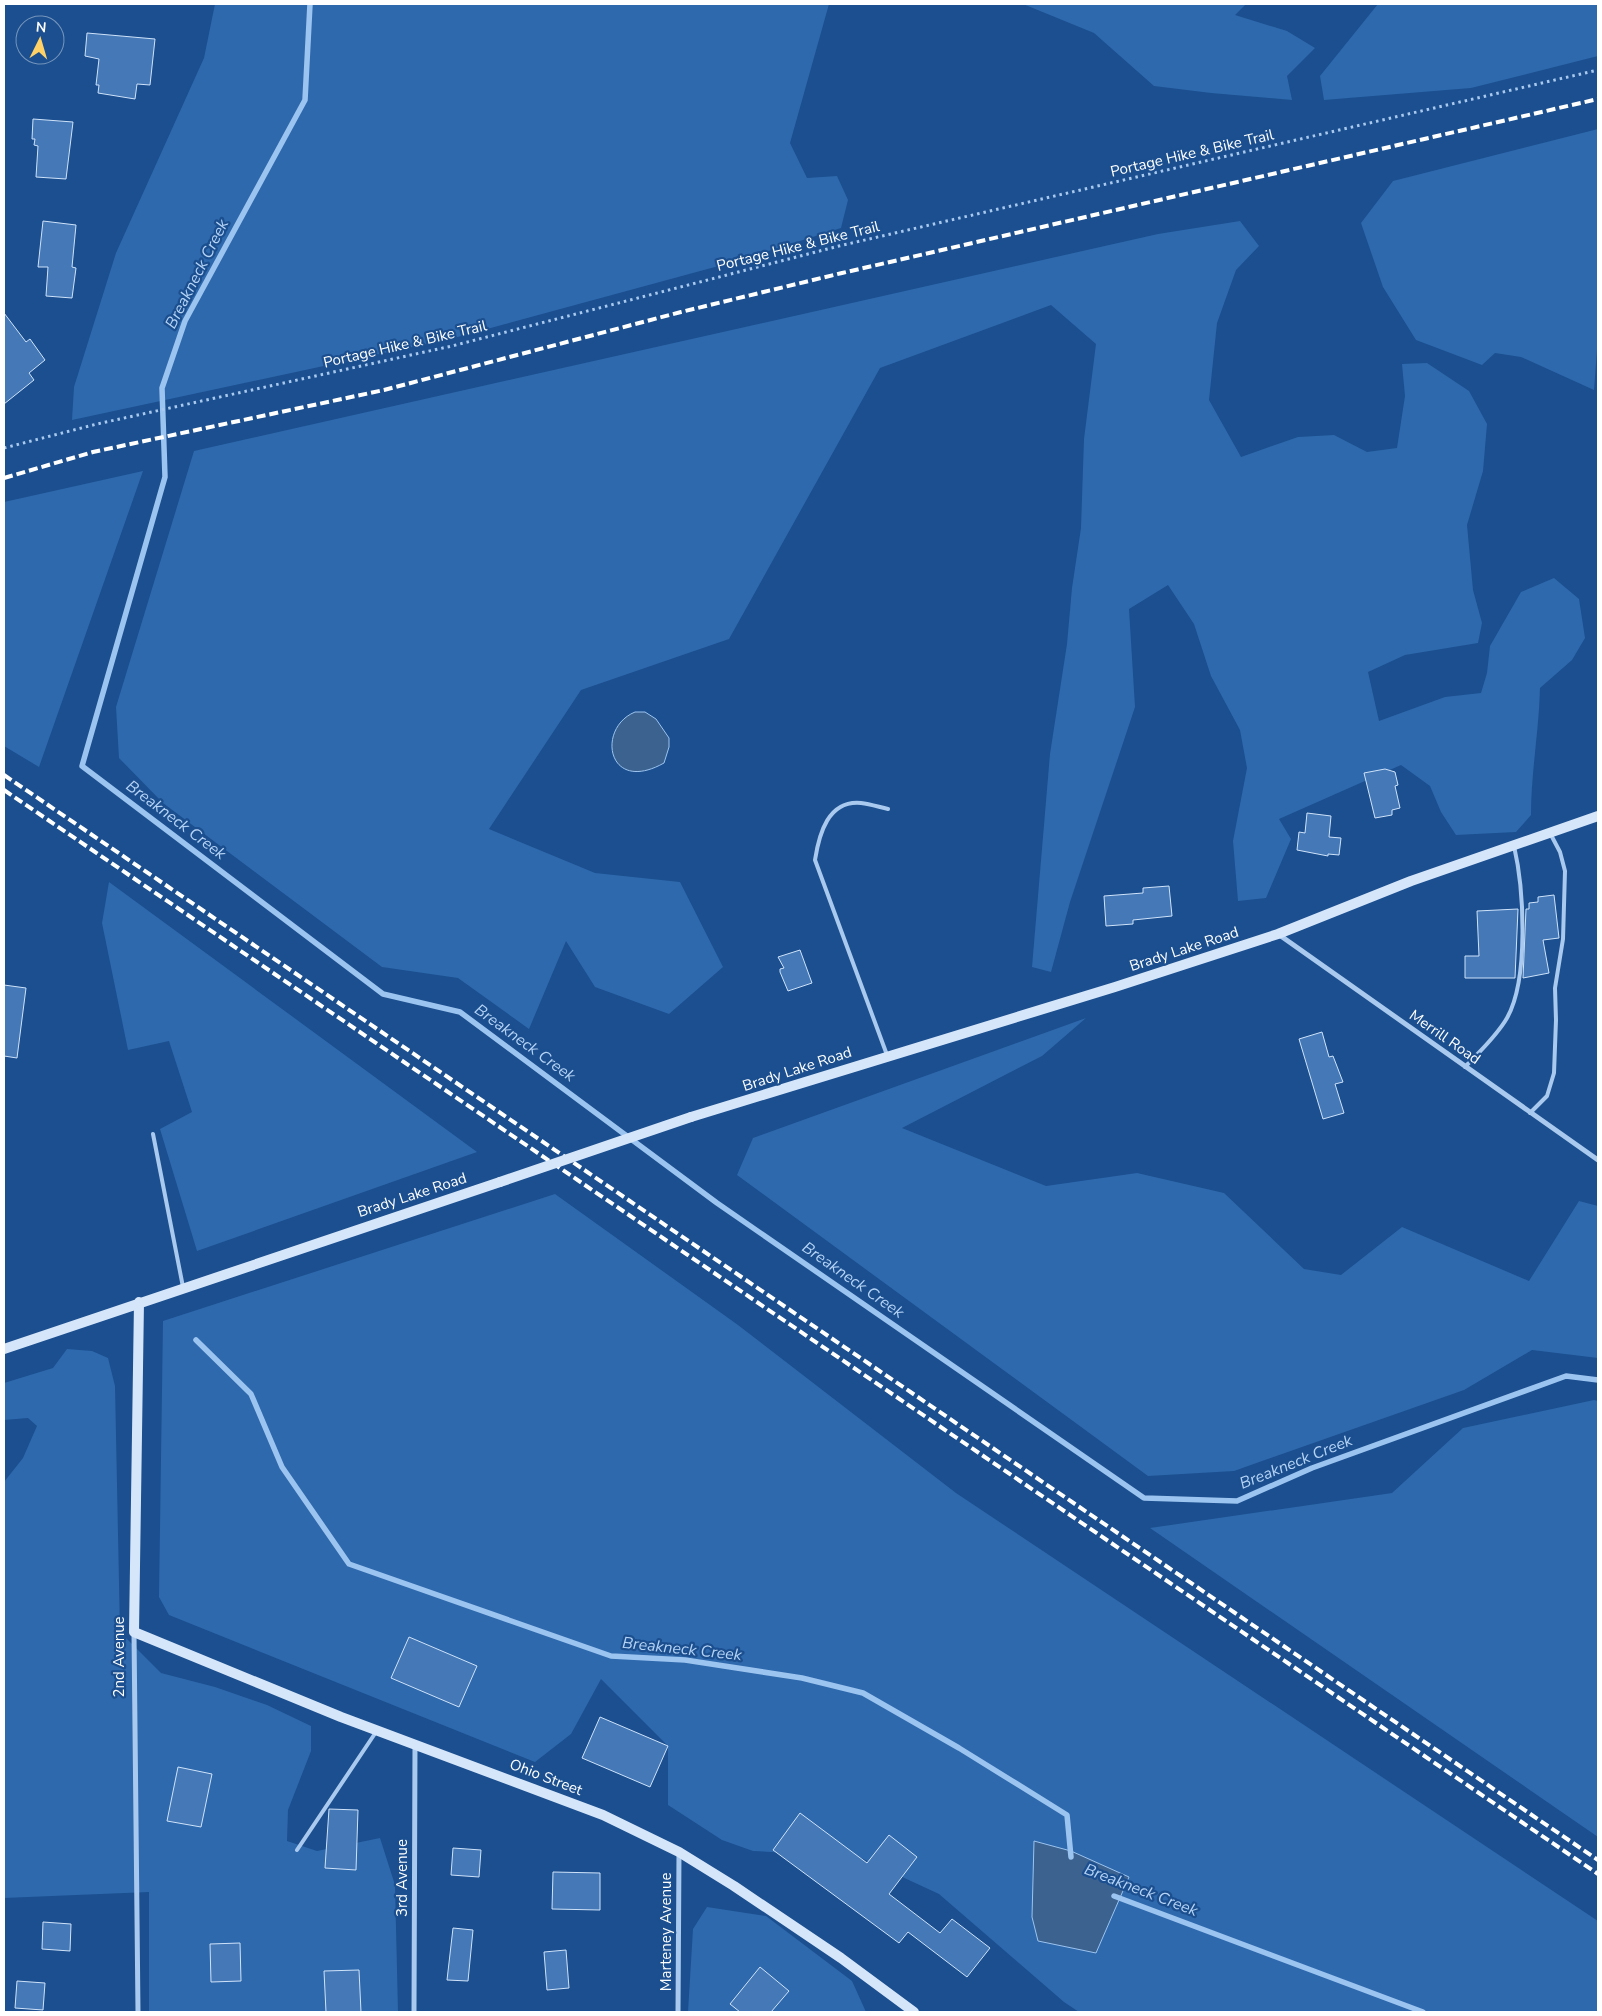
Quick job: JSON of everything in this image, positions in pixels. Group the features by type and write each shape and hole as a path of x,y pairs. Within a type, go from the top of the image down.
{"street":[{"name":"Brady Lake Road","path":"4,1349 691,1117 887,1055 1115,987 1278,934 1411,881 1598,816"},
{"name":"Merrill Road","path":"1278,934 1465,1068 1598,1160"},
{"name":"2nd Avenue","path":"138,2012 134,1632 139,1302"},
{"name":"Ohio Street","path":"134,1632 415,1745 603,1814 679,1852 734,1886 841,1958 914,2012"},
{"name":"3rd Avenue","path":"414,2012 415,1745"},
{"name":"Marteney Avenue","path":"678,2012 679,1852"}],"lane":[{"path":"887,1055 816,860 818,842 825,821 839,808 860,802 888,809"},
{"path":"1530,1112 1548,1096 1554,1073 1555,988 1563,939 1565,871 1560,852 1550,832"},
{"path":"1465,1068 1495,1036 1508,1017 1516,996 1520,974 1522,906 1518,866 1513,844"},
{"path":"153,1134 183,1287"},
{"path":"296,1850 377,1730"}],"path":[{"name":"Portage Hike & Bike Trail","path":"4,448 97,424 452,346 839,246 1598,70"}],"shaded area":[{"path":"215,4 829,4 790,143 807,178 837,176 848,200 841,228 737,261 454,338 72,420 74,387 116,253 204,58"},
{"path":"1023,4 1246,4 1235,15 1287,31 1315,48 1287,76 1292,100 1154,86 1094,33"},
{"path":"1378,4 1598,4 1598,56 1471,88 1324,100 1320,76"},
{"path":"1598,129 1598,336 1594,390 1521,357 1495,353 1482,365 1416,340 1383,287 1361,223 1393,181"},
{"path":"1240,221 1259,246 1236,270 1217,323 1209,400 1241,457 1298,437 1334,435 1367,452 1397,448 1405,396 1402,364 1427,363 1469,391 1487,424 1483,471 1467,525 1473,590 1482,623 1478,643 1405,655 1368,672 1379,721 1445,697 1481,693 1487,673 1490,646 1521,592 1554,578 1579,599 1585,638 1572,660 1540,688 1531,815 1516,832 1456,835 1441,812 1430,786 1401,765 1279,819 1291,839 1266,898 1238,901 1233,841 1247,768 1240,730 1211,676 1194,624 1168,585 1129,609 1135,707 1070,902 1051,972 1032,967 1050,754 1067,644 1072,588 1081,528 1084,439 1096,344 1051,305 880,368 729,639 581,690 489,829 595,873 680,882 723,967 669,1014 595,987 566,941 529,1029 458,978 382,967 163,803 119,758 116,707 194,451 1158,234"},
{"path":"143,471 39,767 4,746 4,502"},
{"path":"635,712 645,712 656,719 669,738 669,747 664,763 645,771 630,771 619,765 614,756 612,744 615,731 623,720"},
{"path":"109,882 477,1152 197,1251 160,1129 192,1112 169,1041 128,1050 102,923"},
{"path":"1086,1018 1042,1056 902,1128 1046,1186 1137,1173 1224,1193 1304,1269 1341,1275 1402,1227 1529,1281 1579,1201 1598,1206 1598,1358 1532,1350 1464,1390 1234,1471 1148,1476 737,1175 753,1138"},
{"path":"555,1194 738,1325 956,1493 1598,1921 1598,2012 1079,2012 1064,2002 939,1894 859,1857 753,1851 722,1840 668,1805 668,1746 601,1679 571,1734 535,1762 169,1615 159,1597 163,1321"},
{"path":"67,1349 92,1351 108,1358 115,1386 120,1632 161,1673 215,1687 267,1705 311,1726 311,1751 288,1810 287,1841 317,1851 380,1838 395,1885 398,2012 149,2012 149,1892 4,1898 4,1482 23,1458 37,1426 28,1418 4,1420 4,1383 53,1368"},
{"path":"1594,1400 1598,1401 1598,1837 1150,1528 1392,1493 1463,1428"},
{"path":"1034,1841 1071,1851 1129,1877 1096,1953 1038,1941 1032,1917"},
{"path":"707,1907 766,1916 852,1981 866,2012 688,2012 693,1929"}],"building":[{"path":"87,33 155,39 150,85 137,84 135,99 98,93 99,85 96,85 99,59 85,56"},
{"path":"33,119 73,122 66,179 36,177 38,146 34,145 35,139 32,139"},
{"path":"43,221 76,225 72,267 76,268 72,298 46,296 48,267 38,267"},
{"path":"4,313 26,342 30,339 45,360 29,373 34,380 4,404"},
{"path":"1385,769 1395,772 1398,785 1395,786 1400,808 1392,810 1392,815 1375,818 1364,773"},
{"path":"1307,813 1331,816 1329,837 1341,838 1339,855 1328,854 1328,856 1297,850 1299,832 1305,833"},
{"path":"1169,886 1172,916 1133,920 1133,924 1106,926 1104,896 1143,893 1143,888"},
{"path":"1554,895 1559,938 1543,940 1549,973 1523,978 1526,909 1529,909 1529,903 1538,902 1538,897"},
{"path":"1518,909 1515,978 1465,978 1465,956 1479,956 1477,911"},
{"path":"800,950 812,983 788,991 780,972 780,969 784,968 778,957"},
{"path":"4,985 26,988 17,1058 4,1056"},
{"path":"1322,1032 1329,1057 1333,1056 1343,1082 1335,1084 1344,1113 1323,1119 1299,1039"},
{"path":"409,1637 477,1666 459,1707 391,1678"},
{"path":"600,1717 668,1746 650,1787 582,1758"},
{"path":"178,1767 212,1774 201,1827 167,1821"},
{"path":"329,1809 358,1810 356,1870 325,1868"},
{"path":"800,1813 867,1863 889,1835 917,1857 889,1894 940,1933 952,1919 990,1948 967,1977 908,1932 899,1943 773,1850"},
{"path":"453,1848 481,1850 479,1877 451,1875"},
{"path":"553,1872 600,1873 600,1910 552,1909"},
{"path":"43,1922 71,1924 70,1951 42,1949"},
{"path":"453,1928 473,1930 468,1981 447,1980"},
{"path":"240,1943 241,1981 211,1982 210,1944"},
{"path":"566,1950 569,1988 547,1990 544,1952"},
{"path":"760,1967 789,1991 771,2012 740,2012 730,2004"},
{"path":"359,1970 361,2012 326,2012 324,1971"},
{"path":"17,1981 45,1983 43,2010 15,2008"}],"waterway":[{"name":"Breakneck Creek","path":"310,4 305,100 185,321 162,388 165,477 82,766 383,994 460,1012 717,1203 1144,1498 1237,1501 1312,1468 1566,1376 1598,1380"},
{"name":"Breakneck Creek","path":"196,1340 251,1394 282,1467 349,1564 611,1656 685,1660 802,1678 863,1693 959,1748 1067,1815 1071,1857"},
{"name":"Breakneck Creek","path":"1114,1896 1423,2012"}],"railway":[{"path":"4,478 93,452 384,390 681,312 842,273 1598,99"},
{"path":"4,775 1598,1860"},
{"path":"4,790 1598,1874"}]}
